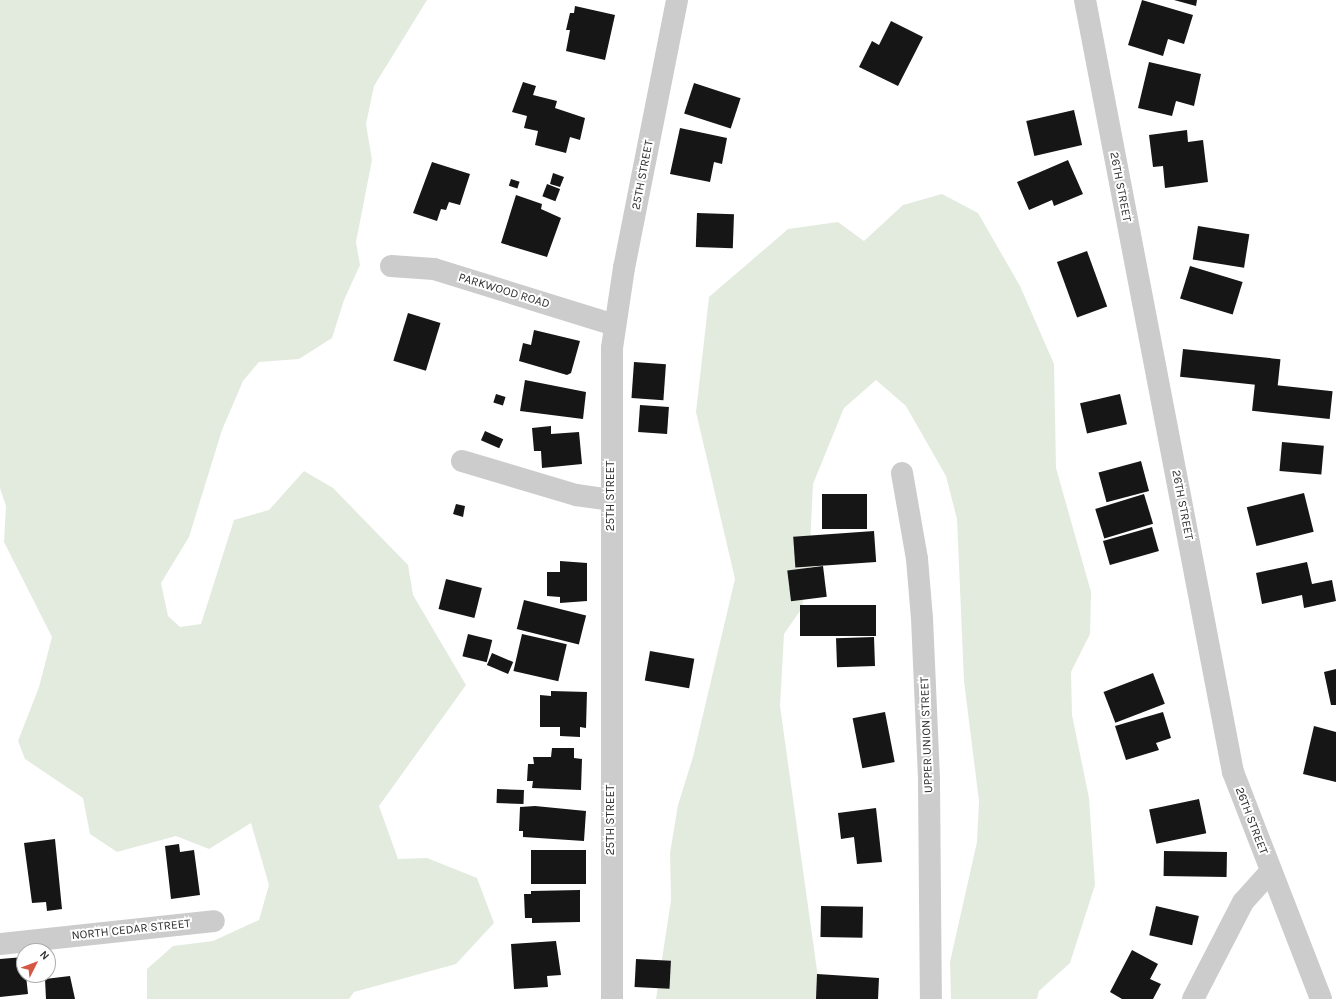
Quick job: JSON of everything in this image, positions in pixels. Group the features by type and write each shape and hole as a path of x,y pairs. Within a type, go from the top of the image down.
{"street":[{"name":"25TH STREET","path":"612,999 611,500 615,325 677,0"},
{"name":"26TH STREET","path":"1085,0 1227,747 1240,794 1321,999"},
{"name":"PARKWOOD ROAD","path":"391,266 434,269 615,325"},
{"path":"462,461 576,495 611,500"},
{"name":"UPPER UNION STREET","path":"902,473 917,559 922,618 929,781 931,999"},
{"path":"1193,999 1243,902 1270,872"},
{"name":"NORTH CEDAR STREET","path":"0,944 214,921"}],"shaded area":[{"path":"0,0 427,0 374,86 366,124 372,160 356,242 360,265 344,300 332,338 299,359 259,362 243,381 222,430 189,537 161,583 168,616 180,627 201,624 234,520 269,510 304,471 333,488 408,565 413,595 466,685 379,806 398,859 427,858 477,878 494,923 456,964 354,992 349,999 147,999 147,969 173,946 213,941 259,920 269,885 251,823 209,849 176,836 117,852 90,834 83,798 25,759 18,741 39,687 52,637 4,542 6,506 0,488"},
{"path":"942,194 978,213 1020,286 1054,364 1056,468 1091,592 1090,634 1071,672 1072,715 1089,798 1095,885 1070,963 1039,991 1037,999 951,999 950,962 977,842 979,801 964,681 957,519 946,476 906,406 876,380 844,408 813,484 809,565 802,608 784,634 780,706 821,999 656,999 671,900 670,853 678,805 693,757 735,579 696,412 709,297 788,229 838,222 864,241 903,205"}],"building":[{"path":"1142,0 1193,15 1184,44 1168,39 1163,56 1128,45"},
{"path":"1174,0 1197,0 1196,6"},
{"path":"575,6 615,15 605,60 566,51 570,30 566,30 570,13 574,13"},
{"path":"891,21 923,37 898,86 859,67 872,41 879,45"},
{"path":"1149,62 1201,74 1194,106 1176,101 1172,116 1138,108"},
{"path":"523,82 536,86 533,95 557,101 555,108 585,118 580,140 570,137 566,153 535,145 538,131 524,128 527,116 512,112"},
{"path":"694,83 741,98 731,129 684,113"},
{"path":"1074,110 1082,145 1034,156 1026,121"},
{"path":"680,128 727,138 722,164 714,162 710,182 670,174"},
{"path":"1187,130 1188,142 1203,140 1208,182 1165,188 1163,166 1153,167 1149,135"},
{"path":"1068,160 1083,194 1054,206 1052,200 1029,210 1017,182"},
{"path":"432,162 470,174 460,205 449,202 446,210 441,209 437,221 413,213"},
{"path":"553,173 564,177 560,187 550,184"},
{"path":"511,179 520,182 517,188 509,186"},
{"path":"547,184 560,189 555,201 542,196"},
{"path":"516,195 542,204 541,209 561,218 547,257 501,243"},
{"path":"697,213 734,214 733,248 696,247"},
{"path":"1198,226 1249,234 1244,268 1193,260"},
{"path":"1087,251 1107,306 1077,317 1057,262"},
{"path":"1190,266 1243,282 1233,315 1180,299"},
{"path":"408,313 441,323 426,371 393,361"},
{"path":"534,330 580,341 571,373 567,375 519,361 523,343 531,345"},
{"path":"1183,349 1280,359 1278,387 1180,377"},
{"path":"634,362 666,364 663,400 631,398"},
{"path":"525,380 586,392 583,419 520,411"},
{"path":"1255,383 1333,391 1330,419 1252,411"},
{"path":"496,394 506,397 503,406 493,403"},
{"path":"1120,394 1127,424 1087,433 1080,403"},
{"path":"640,405 669,407 667,434 638,432"},
{"path":"551,426 551,434 579,432 582,464 542,468 541,451 534,451 532,428"},
{"path":"485,431 503,439 499,448 481,440"},
{"path":"1282,442 1324,446 1321,475 1279,471"},
{"path":"1141,461 1149,491 1107,502 1098,472"},
{"path":"1304,493 1314,532 1256,546 1247,507"},
{"path":"822,494 867,494 867,529 822,529"},
{"path":"1144,494 1153,524 1104,539 1095,509"},
{"path":"456,504 465,506 463,517 453,514"},
{"path":"1152,527 1159,551 1110,565 1103,541"},
{"path":"874,531 876,562 795,568 793,537"},
{"path":"560,561 587,563 587,601 560,603 560,597 547,596 547,572 560,572"},
{"path":"1307,562 1312,584 1332,580 1336,601 1304,608 1302,595 1262,604 1256,573"},
{"path":"823,566 827,597 791,601 787,570"},
{"path":"446,579 482,588 474,618 439,609"},
{"path":"524,600 586,615 579,645 517,629"},
{"path":"800,605 876,605 876,636 800,636"},
{"path":"468,634 492,640 487,662 462,656"},
{"path":"522,634 567,644 558,681 513,671"},
{"path":"874,637 875,666 837,667 836,638"},
{"path":"650,651 694,659 689,688 645,681"},
{"path":"492,653 513,662 508,674 487,665"},
{"path":"1336,669 1336,705 1331,705 1324,672"},
{"path":"1153,673 1165,704 1115,723 1104,692"},
{"path":"551,691 587,692 586,728 580,727 580,737 560,736 560,727 540,727 540,695 551,696"},
{"path":"885,712 895,762 862,768 853,718"},
{"path":"1163,712 1171,738 1156,743 1159,750 1126,760 1115,726"},
{"path":"1314,726 1336,732 1336,782 1303,774"},
{"path":"552,748 574,748 574,758 582,759 581,790 532,788 533,781 527,781 528,764 534,764 533,757 551,757"},
{"path":"497,789 524,790 523,804 497,803"},
{"path":"1199,799 1206,833 1156,844 1149,810"},
{"path":"535,806 586,811 584,841 523,837 523,831 519,831 520,807"},
{"path":"876,808 882,862 857,864 854,837 841,839 838,813"},
{"path":"55,839 62,909 47,911 46,902 32,903 24,843"},
{"path":"179,844 180,852 194,850 200,895 171,899 165,846"},
{"path":"531,850 586,850 586,884 531,884"},
{"path":"1164,851 1227,852 1227,877 1164,876"},
{"path":"580,890 580,922 532,923 532,918 525,918 524,894 531,894 531,891"},
{"path":"821,906 863,907 862,938 820,937"},
{"path":"1156,906 1199,916 1192,945 1149,935"},
{"path":"556,941 561,975 547,976 548,987 514,989 511,944"},
{"path":"1132,950 1158,964 1150,979 1161,984 1153,999 1122,999 1110,992"},
{"path":"16,958 16,983 27,983 28,994 0,997 0,959"},
{"path":"636,959 671,961 669,989 635,987"},
{"path":"817,974 879,978 878,999 816,999"},
{"path":"70,976 75,999 46,999 45,983 56,983 56,978"}]}
